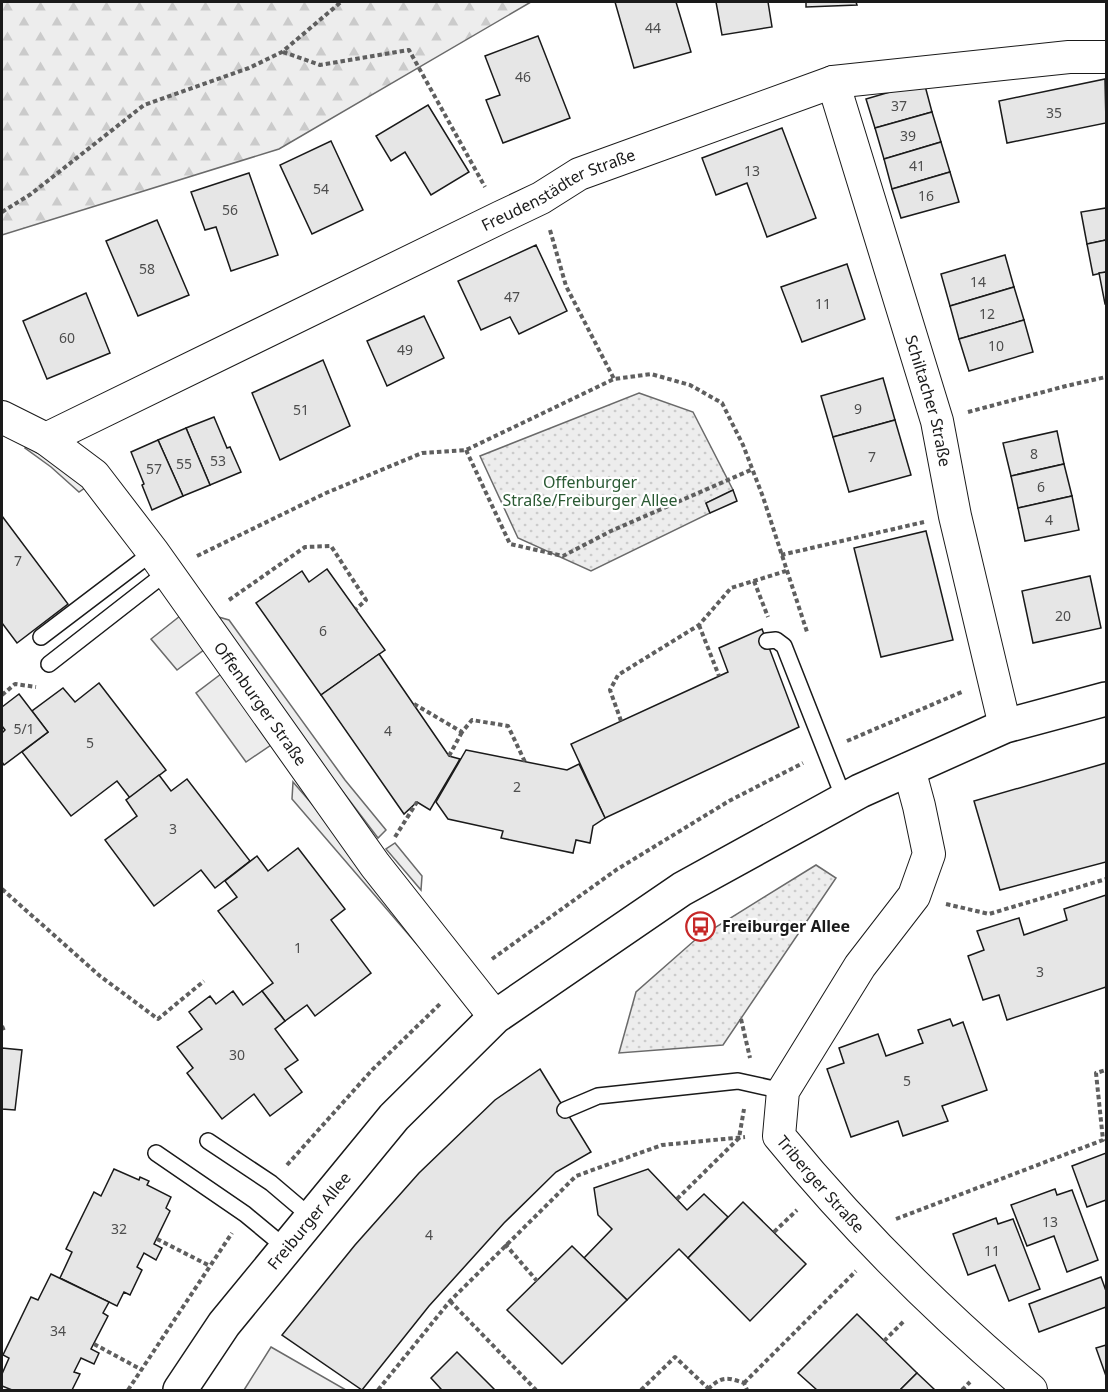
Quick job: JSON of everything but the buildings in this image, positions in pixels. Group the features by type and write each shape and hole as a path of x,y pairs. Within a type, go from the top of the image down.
{"street":[{"name":"Freudenstädter Straße","path":"46,439 541,198 579,174 833,82 1069,57 1107,57"},
{"name":"Schiltacher Straße","path":"833,82 937,421 955,516 1005,726"},
{"name":"Offenburger Straße","path":"2,417 46,439 94,475 160,562 375,865 495,1017"},
{"name":"Freiburger Allee","path":"180,1390 224,1324 394,1117 495,1017 682,889 852,796 1005,726 1107,699"},
{"name":"Triberger Straße","path":"909,769 929,854 914,896 860,966 783,1091 779,1136 821,1188 870,1240 928,1298 1031,1390"}],"lane":[{"path":"41,637 160,562"},
{"path":"48,664 160,562"},
{"path":"771,640 784,646 825,752 852,796"},
{"path":"565,1110 598,1096 738,1081 783,1091"},
{"path":"208,1141 271,1183 311,1216"},
{"path":"156,1153 245,1214 286,1248"}],"path":[{"path":"2,212 32,194 144,105 249,68 282,52 341,2"},
{"path":"282,52 320,64 409,50 501,217"},
{"path":"541,198 566,286 614,379"},
{"path":"160,562 226,540 316,498 422,453 466,450 614,379 651,374 690,385 722,403 753,469 808,635"},
{"path":"937,421 1107,377"},
{"path":"466,450 510,544 563,556 611,531 753,469"},
{"path":"781,555 955,516"},
{"path":"201,620 305,547 331,546 366,600 356,609"},
{"path":"621,721 610,690 618,675 699,624 731,588 786,571"},
{"path":"754,581 771,640"},
{"path":"699,624 719,676"},
{"path":"845,742 994,679"},
{"path":"414,704 462,732"},
{"path":"449,756 462,732 472,720 508,726 525,762"},
{"path":"842,732 852,796"},
{"path":"466,978 616,870 729,801 825,752"},
{"path":"402,827 417,802"},
{"path":"914,896 989,914 1107,879"},
{"path":"2,889 100,976 158,1019 204,981"},
{"path":"2,1026 4,1031"},
{"path":"744,1383 870,1240 1103,1140 1096,1073 1107,1070"},
{"path":"378,1390 450,1301 576,1176 662,1145 779,1136"},
{"path":"677,1199 739,1138"},
{"path":"157,1239 210,1266"},
{"path":"506,1244 537,1281"},
{"path":"450,1301 536,1390"},
{"path":"94,1344 142,1370"},
{"path":"641,1390 675,1357 709,1390 718,1379 729,1378 744,1383 747,1390"}],"green space":[{"path":"2,2 531,2 279,149 2,235"},
{"name":"Offenburger Straße/Freiburger Allee","path":"639,393 693,412 733,490 706,503 710,513 591,571 518,538 480,456"},
{"path":"816,865 836,878 723,1045 619,1053 636,992 695,940"}],"shaded area":[{"path":"32,438 89,485 79,492 25,448"},
{"path":"180,616 205,649 177,670 151,639"},
{"path":"215,616 229,620 345,780 386,830 378,838 274,701"},
{"path":"221,674 271,745 246,762 196,693"},
{"path":"293,782 455,969 439,970 292,799"},
{"path":"395,843 422,876 421,890 386,849"},
{"path":"271,1347 346,1390 244,1390"}],"place":[{"name":"Freiburger Allee","path":"701,926"}]}
